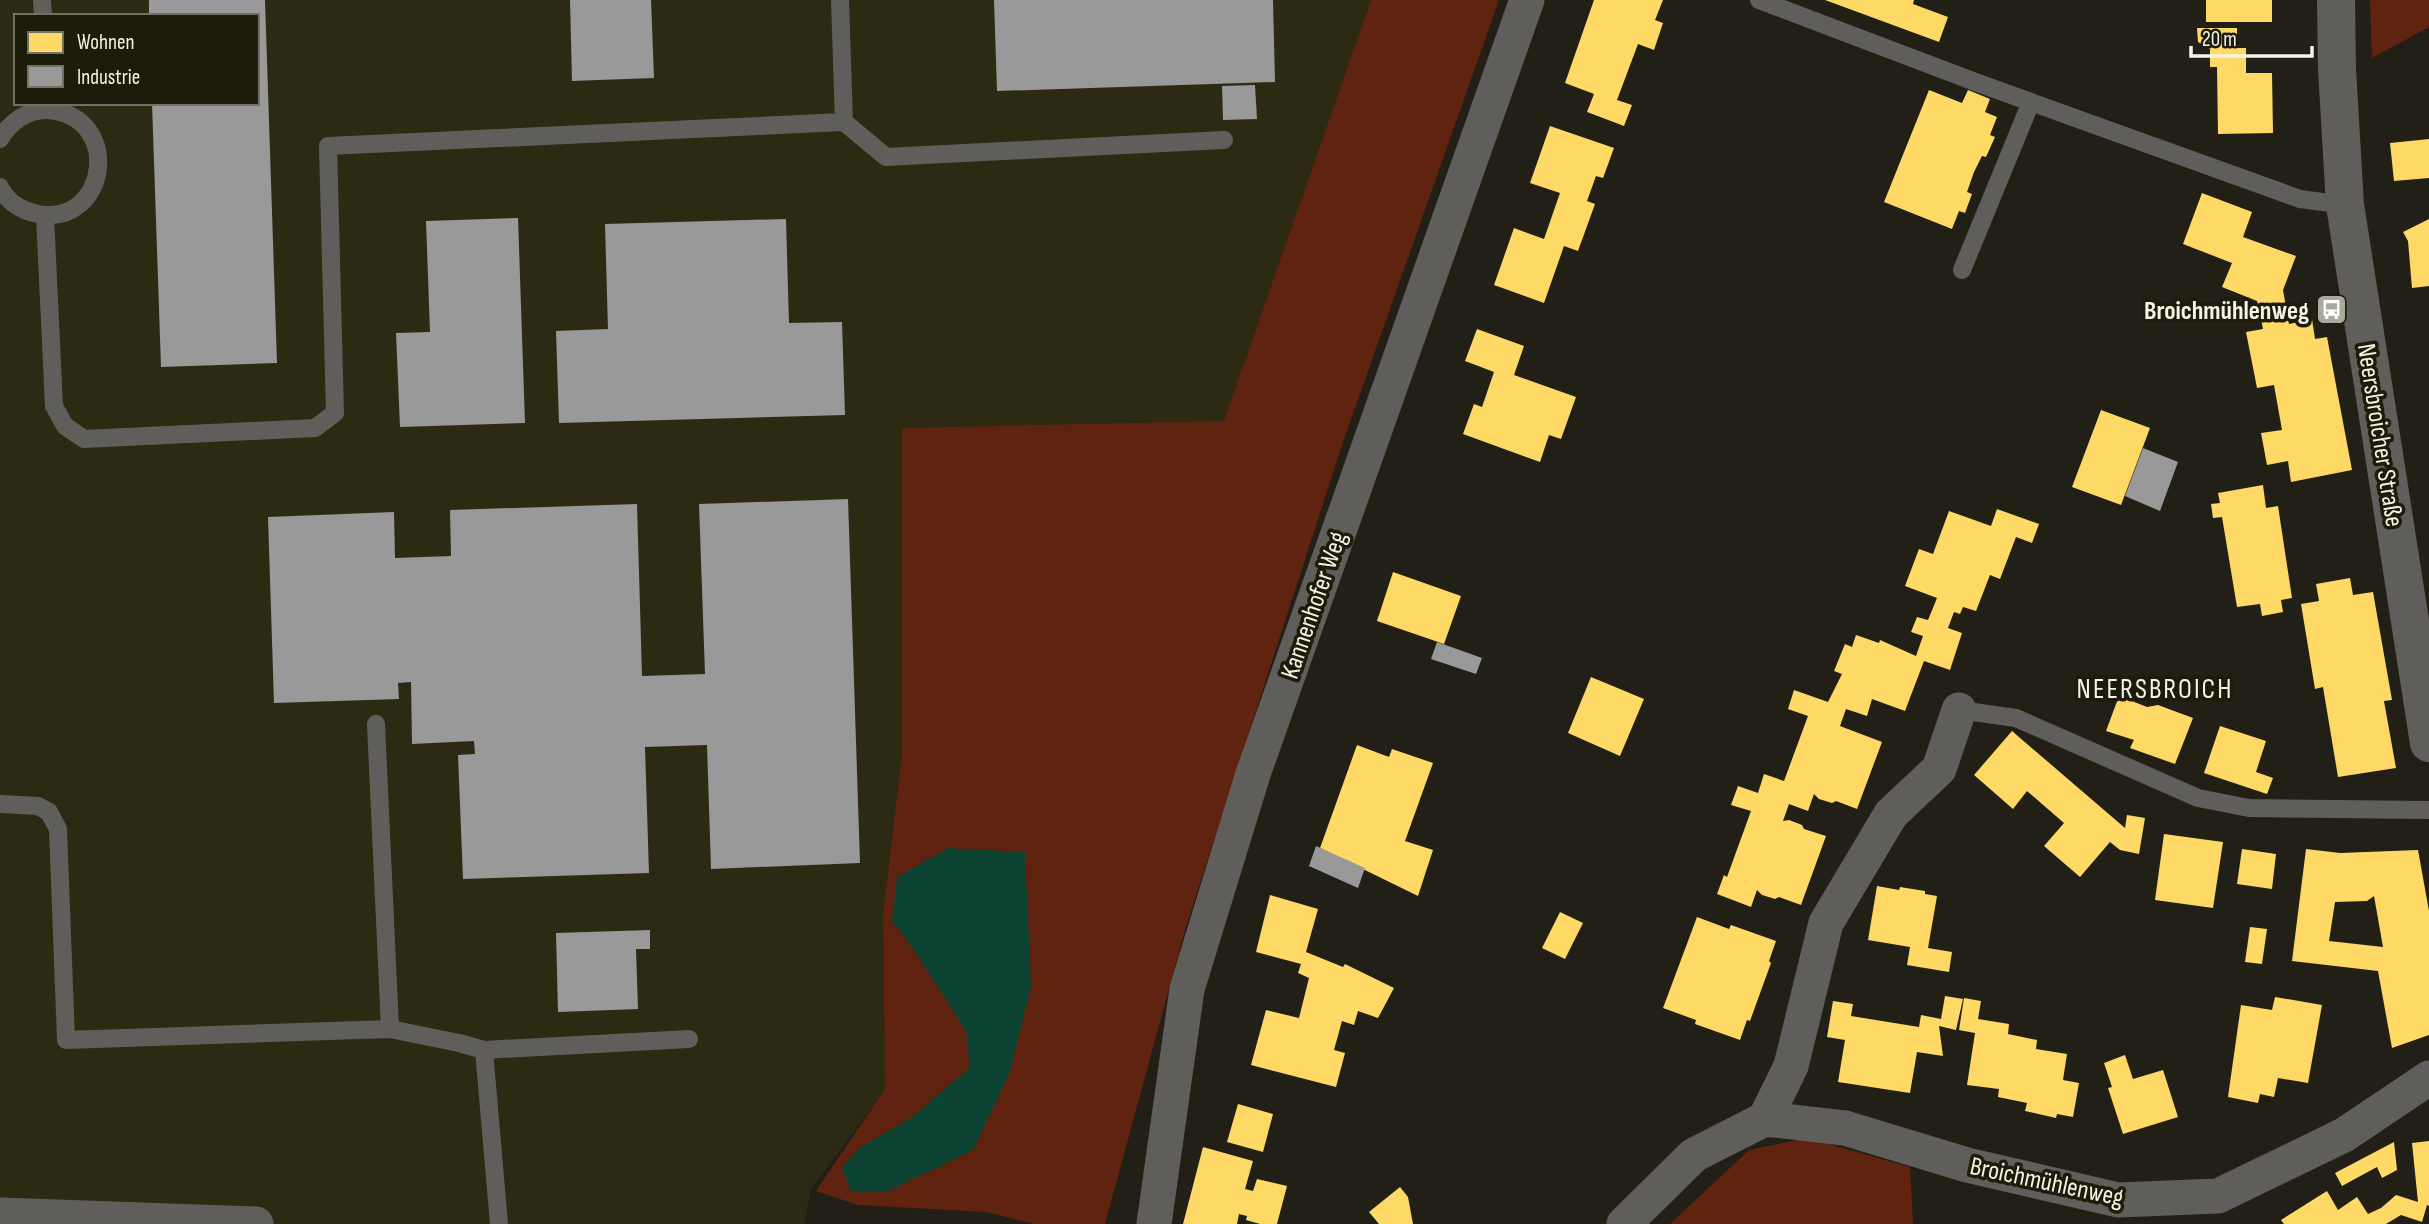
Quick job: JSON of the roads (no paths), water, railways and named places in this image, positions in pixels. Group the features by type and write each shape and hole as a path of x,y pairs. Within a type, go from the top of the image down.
{"street":[{"name":"Kannenhofer Weg","path":"1154,1224 1187,989 1253,774 1527,0"},
{"name":"Neersbroicher Straße","path":"2336,0 2345,205 2429,743"},
{"path":"1624,1224 1694,1155 1765,1119 1791,1066 1826,923 1891,814 1940,769 1959,710"},
{"name":"Broichmühlenweg","path":"1765,1119 1845,1128 1966,1165 2118,1200 2218,1196 2344,1135 2429,1078"},
{"path":"0,1215 256,1224"}],"lane":[{"path":"840,0 844,122"},
{"path":"1759,0 2300,199 2345,205"},
{"path":"1962,270 2031,102"},
{"path":"0,139 16,120 45,107 70,116 89,131 97,146 99,163 89,194 77,206 62,213 45,216 29,212 13,204 0,187"},
{"path":"45,216 54,406 65,426 84,439 315,428 335,413 328,146 844,122 886,157 1224,140"},
{"path":"1959,710 2016,718 2198,798 2249,808 2429,810"},
{"path":"376,724 390,1028"},
{"path":"0,804 38,806 49,812 58,829 66,1040 390,1028 484,1050 689,1039"},
{"path":"484,1050 499,1224"}],"place":[{"name":"Broichmühlenweg","path":"2332,310"}],"district":[{"name":"NEERSBROICH","path":"2155,688"}]}
